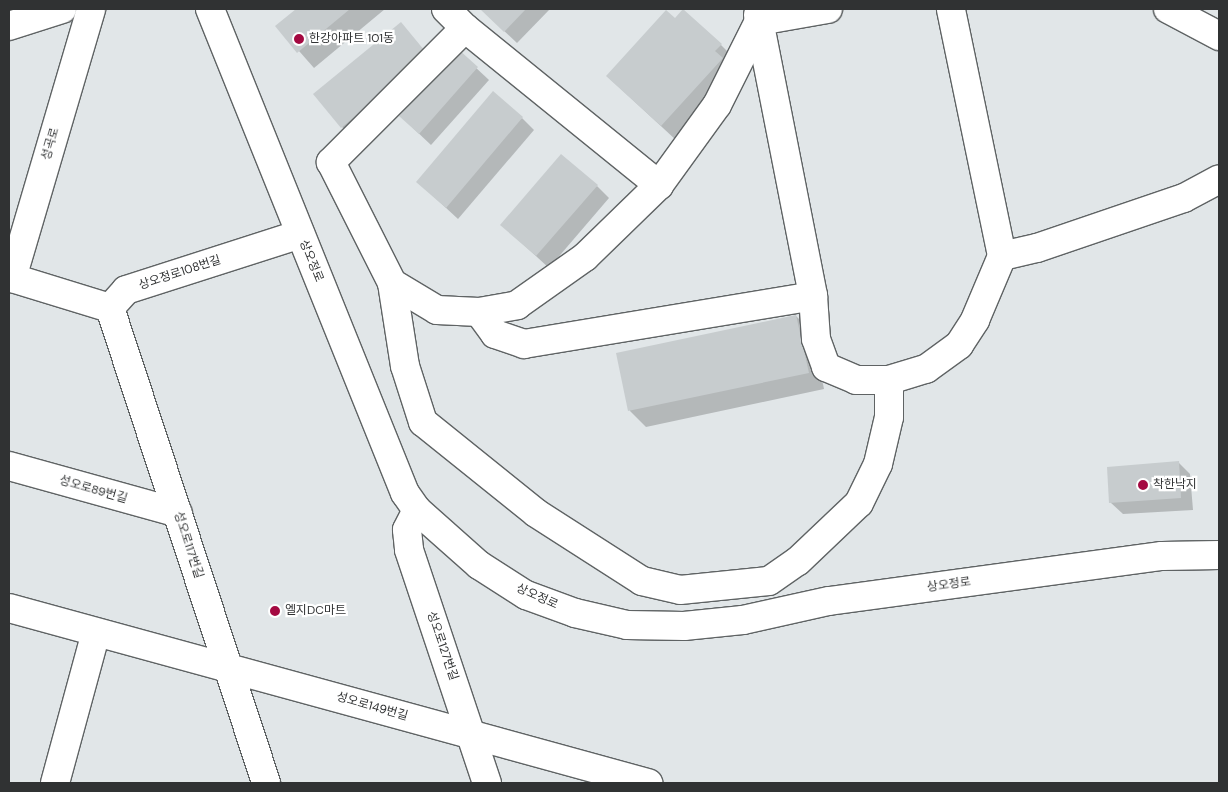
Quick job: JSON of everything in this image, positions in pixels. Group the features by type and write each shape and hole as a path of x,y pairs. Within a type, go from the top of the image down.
{"street":[{"path":"9,26 62,9"},
{"name":"성곡로","path":"10,278 91,9"},
{"name":"상오정로","path":"210,9 405,493 417,510 479,565 526,595 575,613 627,625 684,626 743,620 829,601 1162,556 1219,555"},
{"path":"446,9 465,28 659,185"},
{"path":"758,15 828,9"},
{"path":"758,15 813,296 816,339 826,367 856,380 889,380 926,369 960,345 975,320 1002,256 951,9"},
{"path":"1168,9 1219,36"},
{"path":"392,283 437,310 479,312 518,305 585,257 659,185 717,105 758,15"},
{"path":"465,28 331,162 392,283 405,366 422,422 536,513 642,581 680,590 769,581 798,561 859,502 878,464 889,417 889,380"},
{"path":"1002,256 1037,248 1184,198 1219,179"},
{"name":"상오정로108번길","path":"110,308 126,290 300,234"},
{"path":"10,278 110,308"},
{"path":"479,312 495,334 524,344 813,296"},
{"name":"성오로117번길","path":"110,308 266,783"},
{"name":"성오로89번길","path":"9,466 178,513"},
{"name":"성오로127번길","path":"417,510 408,530 409,550 487,783"},
{"name":"성오로149번길","path":"9,608 648,783"},
{"path":"55,783 96,632"}],"building":[{"name":"한강아파트 101동","path":"296,9 350,9 297,53 275,26"},
{"path":"480,9 526,9 504,32"},
{"path":"683,9 722,44 715,51 723,58 661,126 606,76 666,10 675,18"},
{"path":"401,22 429,56 341,128 313,94"},
{"path":"458,49 478,67 419,134 399,116"},
{"path":"493,91 523,117 446,208 416,182"},
{"path":"561,154 598,185 536,256 500,225"},
{"path":"796,315 809,373 628,411 616,353"},
{"path":"1179,461 1181,498 1109,503 1107,467"}],"place":[{"name":"한강아파트 101동","path":"299,39"},
{"name":"착한낙지","path":"1143,485"},
{"name":"엘지DC마트","path":"275,611"}]}
